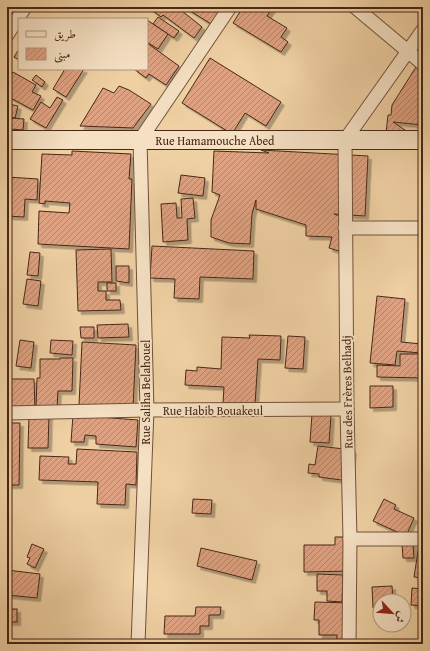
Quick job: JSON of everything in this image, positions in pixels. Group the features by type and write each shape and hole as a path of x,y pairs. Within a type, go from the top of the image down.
{"main road":[{"name":"Rue Hamamouche Abed","path":"7,140 423,140"}],"street":[{"path":"7,34 25,7"},
{"path":"140,140 230,7"},
{"path":"355,7 423,64"},
{"path":"345,140 423,30"},
{"name":"Rue Saliha Belahouel","path":"138,644 147,410 140,140"},
{"name":"Rue des Frères Belhadj","path":"345,140 347,409 350,539 349,644"},
{"path":"345,228 423,228"},
{"name":"Rue Habib Bouakeul","path":"7,413 147,410 347,409"},
{"path":"350,539 423,539"}],"building":[{"path":"148,7 177,7 202,27 194,38 163,15 161,17"},
{"path":"184,7 220,7 222,8 211,24"},
{"path":"243,7 273,7 267,16 287,28 281,37 288,42 281,52 233,23"},
{"path":"158,17 179,31 174,38 153,24"},
{"path":"148,21 168,34 158,49 148,43"},
{"path":"148,44 179,66 166,85 149,74 146,78 135,70 148,70"},
{"path":"18,51 18,59 14,57"},
{"path":"210,58 281,102 266,126 245,113 232,134 182,103"},
{"path":"416,67 423,71 423,125 393,122 414,136 386,133 388,115 391,115 392,105"},
{"path":"64,70 83,70 66,97 53,89"},
{"path":"13,72 36,85 32,92 41,96 33,110 7,96 7,83"},
{"path":"36,75 45,82 42,87 32,80"},
{"path":"119,86 129,90 151,104 133,128 80,126 103,88 114,93"},
{"path":"57,97 63,100 46,128 30,119 41,102 50,108"},
{"path":"9,104 18,106 15,118 7,116"},
{"path":"11,118 24,119 23,130 10,129"},
{"path":"261,150 368,156 365,216 334,214 347,218 339,251 329,248 332,237 306,236 306,225 256,209 256,200 252,214 250,244 229,243 211,237 211,220 220,195 212,192 214,151 269,153"},
{"path":"72,151 131,154 129,179 132,179 129,249 38,244 39,211 69,213 70,203 45,201 45,204 39,203 42,154 72,155"},
{"path":"181,175 205,178 203,196 178,193"},
{"path":"7,177 38,179 37,200 25,199 24,217 7,216"},
{"path":"193,198 195,218 187,219 188,240 163,242 161,204 176,203 177,218 182,218 181,199"},
{"path":"422,243 423,304 421,304"},
{"path":"152,246 254,251 253,279 200,277 199,299 174,298 175,279 150,278"},
{"path":"111,249 112,282 98,282 98,291 106,291 106,300 120,300 121,310 78,311 76,250"},
{"path":"30,252 40,253 38,276 27,275"},
{"path":"116,266 129,266 129,283 116,281"},
{"path":"27,279 41,281 38,306 23,304"},
{"path":"107,283 116,283 116,291 107,291"},
{"path":"377,296 405,299 401,342 422,344 421,353 397,351 395,365 370,363"},
{"path":"128,324 129,337 98,338 97,325"},
{"path":"80,327 94,327 94,338 81,338"},
{"path":"249,335 281,336 280,360 258,359 255,404 223,403 224,387 185,385 186,370 197,371 197,367 221,369 222,337 250,338"},
{"path":"288,336 305,337 303,369 285,368"},
{"path":"20,340 34,342 31,368 16,366"},
{"path":"51,340 73,341 72,355 50,353"},
{"path":"82,342 136,345 133,408 79,405"},
{"path":"400,354 423,354 423,378 377,377 377,365 400,366"},
{"path":"73,358 72,391 58,391 57,407 36,407 37,378 40,378 40,359"},
{"path":"7,379 34,379 35,409 7,409"},
{"path":"370,386 393,386 393,407 370,408"},
{"path":"312,414 331,415 329,443 310,442"},
{"path":"29,415 49,415 48,448 28,448"},
{"path":"73,415 138,420 136,447 96,444 96,436 85,435 84,442 71,442"},
{"path":"7,423 20,423 19,485 7,485"},
{"path":"318,446 353,450 349,481 319,477 319,474 308,473 309,464 315,465"},
{"path":"77,449 137,452 136,485 126,484 125,505 97,504 98,482 39,480 40,456 69,457 68,464 76,464"},
{"path":"193,499 212,500 211,514 192,513"},
{"path":"384,499 396,505 394,509 414,518 406,536 373,521"},
{"path":"335,537 351,537 352,571 304,572 304,545 335,545"},
{"path":"413,543 414,558 403,558 402,544"},
{"path":"32,544 44,549 35,568 27,564 30,558 27,557"},
{"path":"419,545 423,546 423,578 414,577"},
{"path":"201,548 257,561 252,580 197,566"},
{"path":"7,570 40,574 37,598 7,595"},
{"path":"317,574 343,575 342,602 327,601 327,591 317,591"},
{"path":"392,586 392,593 372,593 372,587"},
{"path":"412,588 423,589 423,606 412,605"},
{"path":"315,602 352,603 351,644 337,644 337,635 319,635 319,620 314,620"},
{"path":"196,607 221,607 220,615 209,615 209,626 200,626 200,634 164,634 165,616 195,616"},
{"path":"7,609 17,609 17,622 7,622"}]}
